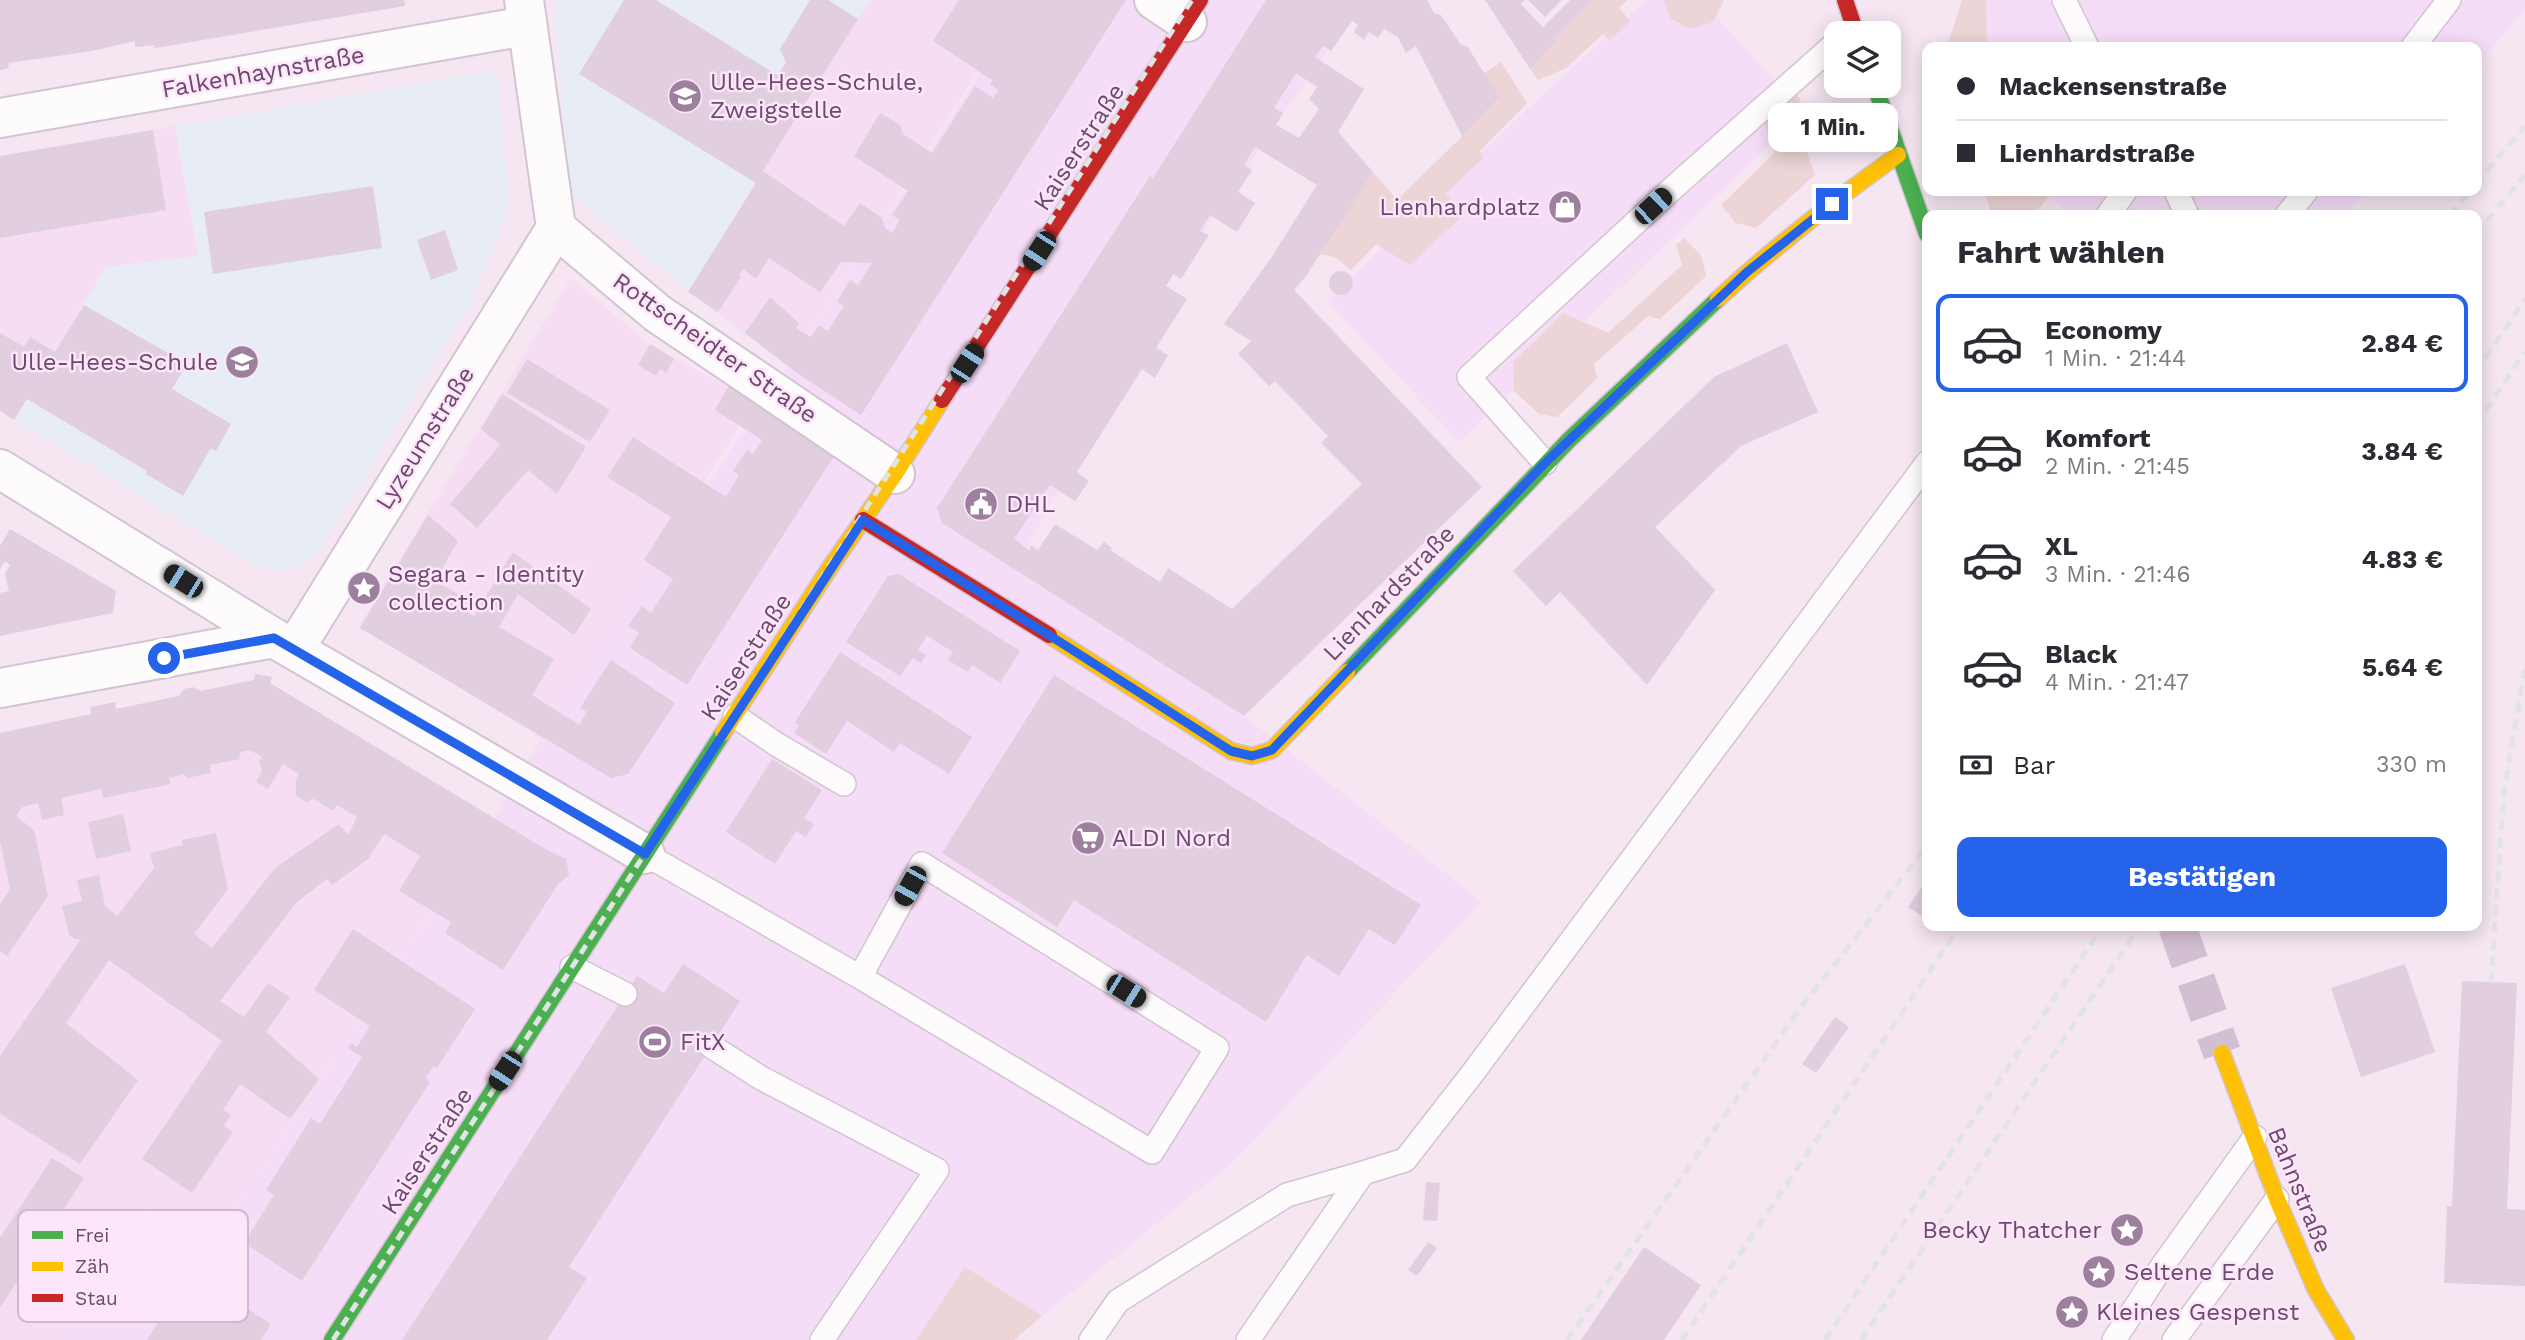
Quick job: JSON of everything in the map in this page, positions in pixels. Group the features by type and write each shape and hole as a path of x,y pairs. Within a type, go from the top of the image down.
{"main road":[{"name":"Kaiserstraße","path":"332,1340 734,716 895,474 1194,11"},
{"path":"1879,98 1922,220"},
{"name":"Lienhardstraße","path":"863,520 1231,751 1252,756 1272,750 1545,463 1747,272 1853,187 1898,155"},
{"name":"Bahnstraße","path":"2222,1053 2277,1199 2316,1290 2346,1340"}],"street":[{"path":"1154,0 1194,11"},
{"path":"525,13 556,228"},
{"name":"Falkenhaynstraße","path":"0,118 525,13"},
{"name":"Rottscheidter Straße","path":"556,228 657,313 895,474"},
{"name":"Lyzeumstraße","path":"284,643 556,228"},
{"path":"0,468 284,643 645,854"},
{"path":"0,688 284,643"}],"lane":[{"path":"2064,0 2085,42"},
{"path":"2417,42 2449,0"},
{"path":"1545,463 1469,377 1824,46"},
{"path":"2291,210 2302,196"},
{"path":"1091,1340 1118,1301 1287,1195 1405,1160 1922,470"},
{"path":"734,716 775,744 844,784"},
{"path":"645,854 860,977 1152,1152 1217,1048 922,864 860,977"},
{"path":"572,967 625,994"},
{"path":"711,1046 761,1078 937,1170 822,1340"},
{"path":"2114,1340 2163,1265 2255,1137"},
{"path":"1248,1340 1363,1172"},
{"path":"2174,1340 2277,1199"}],"shaded area":[{"name":"Ulle-Hees-Schule, Zweigstelle","path":"554,0 870,0 688,291 569,193"},
{"path":"870,0 1024,0 788,367 688,291"},
{"path":"1028,0 1361,0 1166,286 1015,570 1245,717 1482,902 1230,1165 1042,1316 965,1268 916,1340 55,1340 67,1322 248,1322 248,1210 235,1210 495,818 541,738 645,574 788,367"},
{"path":"1592,0 1628,0 1619,8 1630,21 1610,40 1603,34 1566,68 1538,80 1530,69 1557,41 1555,38"},
{"name":"Lienhardplatz","path":"1647,0 1702,0 1803,113 1459,442 1327,301 1539,98"},
{"path":"1664,0 1724,0 1713,22 1690,29 1670,18"},
{"path":"1962,0 1986,0 1987,42 1949,42"},
{"path":"1986,0 2525,0 2525,10 2482,59 2482,42 1987,42"},
{"path":"1501,62 1527,103 1480,151 1483,158 1446,193 1461,217 1410,265 1376,244 1351,270 1335,257 1319,254 1373,172 1397,200 1500,99 1484,73"},
{"name":"Ulle-Hees-Schule","path":"497,70 509,208 470,305 317,553 298,568 276,571 258,567 15,420 106,267 198,256 175,126"},
{"path":"1797,93 1802,106 1792,110 1815,175 1756,228 1736,223 1721,205 1775,152 1764,122 1780,100"},
{"path":"175,126 199,256 106,267 14,420 0,411 0,156"},
{"path":"1986,196 2049,196 2038,210 1990,210"},
{"path":"2049,196 2362,196 2350,210 2063,210"},
{"path":"1684,238 1701,255 1706,276 1660,319 1648,316 1594,364 1597,378 1557,417 1539,414 1514,391 1513,362 1563,313 1608,333 1682,265 1676,245"},
{"path":"571,278 645,341 755,402 541,738 359,626"},
{"path":"260,679 495,818 235,1210 152,1210 146,1206 143,1210 18,1210 18,1322 67,1322 55,1340 0,1340 0,733"},
{"path":"965,1267 1042,1316 1014,1340 916,1340"}],"building":[{"path":"0,0 404,0 405,6 155,48 154,45 135,47 135,41 92,51 8,63 9,68 0,70"},
{"path":"624,0 656,0 777,75 786,63 780,49 810,0 828,0 858,19 763,171 844,226 860,203 882,218 885,228 892,233 900,220 892,215 908,191 854,156 880,113 900,125 903,134 932,153 975,86 993,98 999,90 990,84 992,80 933,41 959,0 1126,0 861,415 800,375 745,333 770,297 799,323 796,328 811,337 819,325 828,331 844,306 837,302 850,280 858,285 872,263 841,262 820,292 769,258 756,279 743,269 739,276 741,277 718,312 688,292 756,183 579,74"},
{"path":"1266,0 1427,0 1434,13 1441,15 1461,45 1467,46 1500,98 1462,136 1416,46 1406,53 1398,37 1384,29 1378,38 1369,32 1364,40 1354,32 1358,25 1352,21 1331,51 1323,46 1315,57 1364,89 1338,132 1373,172 1306,276 1294,290 1482,487 1244,716 942,523 937,508 1150,176 1153,178","holes":["1296,73 1317,87 1309,99 1319,109 1299,138 1276,125 1283,113 1274,108","1255,147 1317,185 1273,255 1224,324 1251,341 1238,354 1269,386 1275,381 1328,436 1321,443 1362,484 1232,609 1168,568 1160,582 1110,550 1112,548 1104,542 1097,550 1055,524 1038,550 1031,545 1029,550 1014,539 1050,485 1075,501 1089,481 1077,472 1142,369 1155,378 1168,355 1156,348 1187,299 1166,286 1173,274 1181,279 1209,235 1200,231 1210,215 1237,232 1255,203 1238,192 1252,170 1244,165"]},
{"path":"1485,0 1525,0 1521,4 1543,27 1570,0 1592,0 1555,38 1557,41 1530,69"},
{"path":"1528,0 1562,0 1545,17"},
{"path":"153,130 166,210 0,238 0,156"},
{"path":"373,186 382,248 213,274 204,212"},
{"path":"445,230 458,270 431,280 417,240"},
{"path":"1341,271 1350,274 1353,283 1350,292 1341,295 1332,292 1329,283 1332,274"},
{"path":"84,305 187,364 172,389 231,424 216,451 211,448 183,496 146,474 147,471 27,399 14,420 0,411 0,333 24,347 30,337 55,352"},
{"path":"1787,343 1818,412 1741,446 1655,527 1715,590 1647,685 1560,592 1546,606 1513,571 1714,377"},
{"path":"650,344 674,359 666,373 660,369 656,376 638,365"},
{"path":"527,359 610,410 590,442 507,393"},
{"path":"729,385 836,453 687,685 630,648 639,633 628,626 642,606 651,613 673,579 644,560 671,517 607,477 633,437 726,497 739,475 733,471 747,450 753,454 762,440 715,410"},
{"path":"502,394 586,447 557,494 528,470 477,528 450,504 500,445 481,429"},
{"path":"428,515 458,541 435,581 458,594 453,604 474,616 513,552 591,609 574,635 518,594 499,627 554,659 532,695 579,725 587,712 580,708 611,660 675,703 628,774 611,778 360,628"},
{"path":"10,529 116,591 113,613 0,636 0,593 9,591 5,574 10,565 5,561 0,569 0,546"},
{"path":"899,574 1020,651 1000,683 972,665 968,672 948,660 953,652 927,636 918,650 926,655 921,663 913,658 900,676 846,642 888,576"},
{"path":"840,652 972,737 949,774 900,743 894,752 847,721 826,754 794,733 799,725 795,722"},
{"path":"255,674 272,677 270,683 566,859 569,875 558,884 503,970 445,933 451,922 399,891 420,856 384,834 368,859 332,885 327,879 297,902 220,1001 244,1017 268,983 290,997 266,1032 319,1079 290,1119 240,1084 223,1110 231,1115 224,1126 233,1132 192,1193 142,1159 222,1041 109,960 66,1023 138,1080 80,1164 0,1114 0,1056 81,939 69,935 62,906 82,901 77,880 99,875 105,906 117,916 154,868 150,853 183,845 182,840 216,833 228,889 194,934 212,948 275,868 339,824 348,835 357,817 337,805 333,811 312,798 308,803 296,796 296,780 299,774 283,764 268,789 256,782 262,771 259,761 262,757 250,750 240,752 239,759 210,765 211,773 187,778 184,774 169,778 171,784 103,798 101,789 61,798 64,815 42,820 38,803 22,807 16,816 34,830 48,896 7,956 0,951 0,904 10,889 0,841 0,733 91,714 90,707 115,702 116,709 179,696 184,689 193,687 201,691 254,680"},
{"path":"1054,675 1421,905 1395,945 1369,929 1339,976 1307,955 1266,1022 1074,900 1057,927 942,853"},
{"path":"772,759 822,790 804,818 814,824 806,837 796,831 775,864 726,832"},
{"path":"123,814 131,851 96,859 88,822"},
{"path":"1922,886 1922,916 1908,907"},
{"path":"353,929 475,1009 437,1068 434,1066 425,1078 430,1082 302,1281 248,1246 248,1237 274,1195 266,1190 311,1118 320,1124 362,1057 348,1048 351,1043 357,1047 370,1026 314,990"},
{"path":"683,964 740,1001 569,1267 587,1278 547,1340 402,1340 637,976 664,993"},
{"path":"2405,964 2435,1052 2361,1077 2331,988"},
{"path":"2462,981 2517,983 2507,1209 2525,1210 2525,1286 2444,1283 2447,1206 2452,1206"},
{"path":"1835,1017 1849,1027 1816,1073 1802,1064"},
{"path":"52,1158 84,1178 63,1210 18,1210"},
{"path":"1426,1182 1440,1183 1437,1221 1423,1220"},
{"path":"18,1210 18,1280 0,1308 0,1238"},
{"path":"1428,1242 1437,1248 1417,1276 1408,1270"},
{"path":"1644,1247 1701,1285 1664,1340 1581,1340"},
{"path":"248,1309 271,1324 261,1340 147,1340 159,1322 248,1322"}],"tunnel":[{"path":"2179,931 2222,1053"}],"railway":[{"path":"333,1340 1192,0"},
{"path":"2482,177 2525,126"},
{"path":"2482,227 2525,175"},
{"path":"2454,210 2467,196"},
{"path":"2482,363 2525,299"},
{"path":"2482,416 2525,352"},
{"path":"2491,983 2504,792 2525,667"},
{"path":"1567,1340 1799,1010 1922,852"},
{"path":"1682,1340 1957,931"},
{"path":"1825,1340 2100,931"},
{"path":"1861,1340 2137,931"}],"traffic: fast":[{"path":"1879,98 1922,220"},
{"path":"1347,672 1570,439 1718,299"},
{"path":"332,1340 723,733"}],"traffic: slow":[{"path":"1718,299 1806,224 1898,155"},
{"path":"723,733 942,400"},
{"path":"1049,635 1231,751 1252,756 1272,750 1347,672"},
{"path":"2222,1053 2277,1199 2316,1290 2346,1340"}],"traffic: jam":[{"path":"942,400 1200,0"},
{"path":"1845,0 1852,21"},
{"path":"863,520 1049,635"}],"place":[{"name":"Ulle-Hees-Schule, Zweigstelle","path":"685,96"},
{"name":"Lienhardplatz","path":"1565,207"},
{"name":"Ulle-Hees-Schule","path":"242,362"},
{"name":"DHL","path":"981,504"},
{"name":"Segara - Identity collection","path":"364,588"},
{"name":"ALDI Nord","path":"1088,838"},
{"name":"FitX","path":"655,1042"},
{"name":"Becky Thatcher","path":"2127,1230"},
{"name":"Seltene Erde","path":"2099,1272"},
{"name":"Kleines Gespenst","path":"2072,1312"}],"route":[{"path":"164,658 274,638 645,854 863,520 1231,751 1252,756 1272,750 1570,439 1747,272 1832,204"}]}
